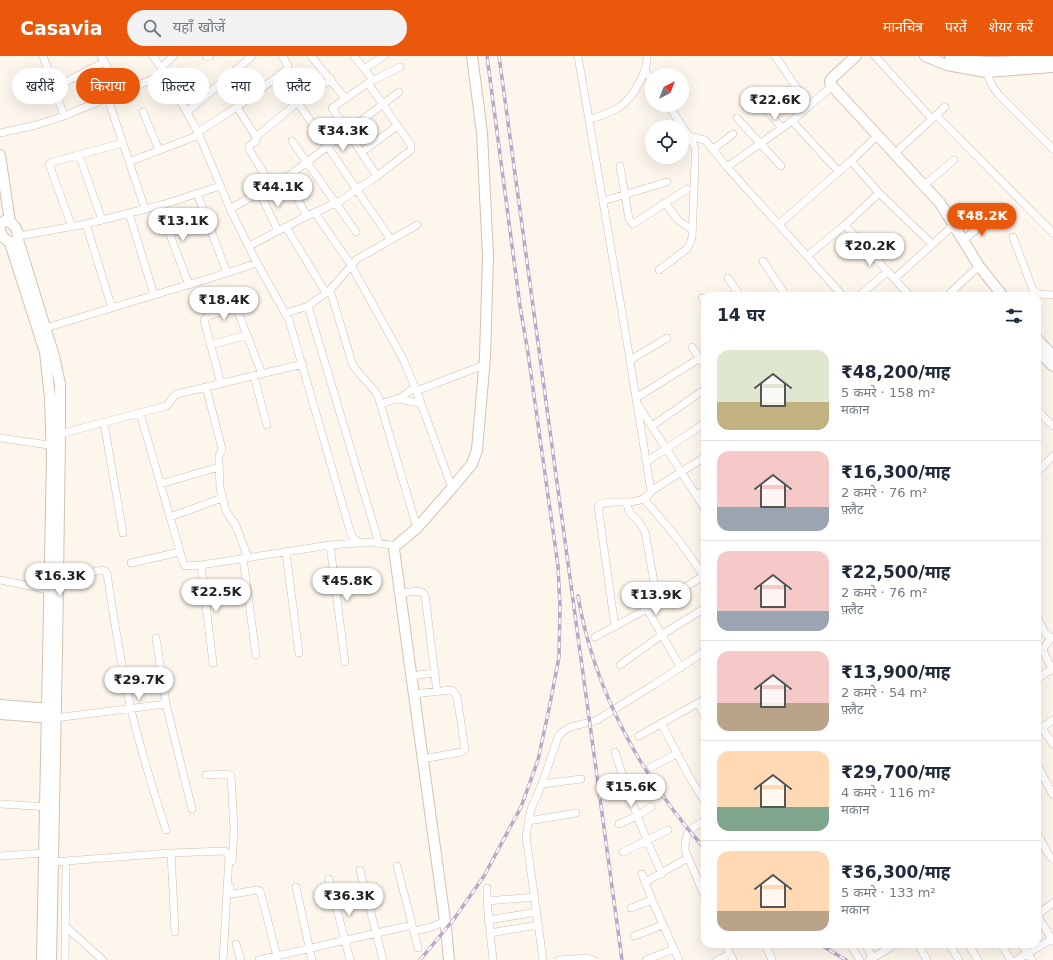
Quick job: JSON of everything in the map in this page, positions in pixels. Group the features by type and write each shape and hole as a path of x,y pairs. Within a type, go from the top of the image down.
{"street":[{"path":"43,56 47,68"},
{"path":"152,56 161,68"},
{"path":"165,68 173,56"},
{"path":"206,56 210,56"},
{"path":"187,112 252,56"},
{"path":"282,56 287,62 287,68"},
{"path":"311,56 345,98"},
{"path":"249,246 315,212 336,203 377,176 409,152 412,148 412,145 382,104 364,69 354,56"},
{"path":"364,69 384,56"},
{"path":"140,413 185,566 360,543 379,543 394,546 417,528 472,464 476,454 484,365 488,256 482,133 472,56"},
{"path":"578,56 651,492"},
{"path":"645,68 647,56"},
{"path":"775,56 809,106"},
{"path":"856,56 831,79 830,82 832,86 940,203 979,266 1000,292"},
{"path":"875,56 934,117 1053,233"},
{"path":"925,56 947,65 986,72 1053,67"},
{"path":"950,56 1000,63 1053,57"},
{"path":"68,80 102,59 107,68"},
{"path":"377,176 332,108 370,82 400,67"},
{"path":"589,120 613,110 627,101 645,70"},
{"path":"986,72 993,88 1053,149"},
{"path":"325,83 331,79"},
{"path":"129,162 199,133 273,80"},
{"path":"727,167 792,121 832,86"},
{"path":"230,209 286,178 349,132 382,104 399,92"},
{"path":"60,104 64,116"},
{"path":"0,133 36,126 95,104"},
{"path":"110,104 145,209"},
{"path":"182,104 199,133 230,209 257,263 286,313 303,364 351,534 360,543"},
{"path":"256,136 296,104"},
{"path":"299,104 391,240"},
{"path":"762,105 782,128"},
{"path":"237,107 256,136 256,141 249,146 249,149 272,187"},
{"path":"894,154 945,107"},
{"path":"143,112 159,150"},
{"path":"737,118 781,166"},
{"path":"792,121 839,172"},
{"path":"362,152 397,126"},
{"path":"713,149 733,134"},
{"path":"689,136 705,140 727,167 839,292"},
{"path":"659,270 685,252 690,246 692,238 695,148 689,136"},
{"path":"778,224 839,172 877,136"},
{"path":"292,141 356,232"},
{"path":"72,228 49,166 52,162 123,143"},
{"path":"0,154 1,175 10,222 16,228 16,240 42,329 54,356 60,384 56,440 49,806 52,862 51,960"},
{"path":"79,155 102,220"},
{"path":"924,185 954,160"},
{"path":"851,161 879,193 932,244"},
{"path":"620,166 629,219 633,224 687,189"},
{"path":"286,178 307,216"},
{"path":"602,201 667,182"},
{"path":"10,222 4,221 0,230 3,237 16,240 72,228 159,206 220,186"},
{"path":"198,193 227,274"},
{"path":"260,193 278,231"},
{"path":"807,256 845,225 879,193"},
{"path":"665,203 678,220 692,230"},
{"path":"159,206 189,285"},
{"path":"315,212 351,265 403,359 452,488"},
{"path":"128,213 154,295"},
{"path":"963,240 990,219"},
{"path":"86,224 112,308"},
{"path":"286,313 308,306 328,292 351,265 361,257 417,225"},
{"path":"845,225 906,292"},
{"path":"894,279 954,225"},
{"path":"286,227 328,292 356,371 375,389 381,404 417,528"},
{"path":"1013,238 1033,290 1036,292"},
{"path":"763,261 783,292"},
{"path":"42,329 227,274 257,263"},
{"path":"951,292 979,266"},
{"path":"864,292 888,271"},
{"path":"728,278 737,292"},
{"path":"1041,294 1053,295"},
{"path":"308,306 379,543"},
{"path":"221,384 204,319 208,316 232,309 235,309 238,312 262,374"},
{"path":"210,345 247,335"},
{"path":"630,360 667,338"},
{"path":"1041,343 1053,356"},
{"path":"636,400 700,358 692,347"},
{"path":"1041,355 1053,366"},
{"path":"0,438 56,440 104,423 168,405 177,394 303,364"},
{"path":"381,404 398,399 415,389 484,365"},
{"path":"254,376 267,425"},
{"path":"206,387 222,449 219,456 222,498 226,511 236,526 246,558 256,655"},
{"path":"652,426 701,392"},
{"path":"398,399 420,403"},
{"path":"636,400 701,503"},
{"path":"1041,415 1053,426"},
{"path":"104,423 123,533"},
{"path":"646,462 701,426"},
{"path":"54,591 58,580 56,440"},
{"path":"1041,468 1053,456"},
{"path":"615,627 598,508 600,504 644,499 651,492 701,460"},
{"path":"160,484 219,467"},
{"path":"696,495 701,492"},
{"path":"170,517 222,498"},
{"path":"644,499 678,539 701,570"},
{"path":"626,502 630,513 639,522 645,532 658,604"},
{"path":"330,546 345,662"},
{"path":"394,546 399,594 445,921 449,960"},
{"path":"131,563 180,552"},
{"path":"286,553 299,653"},
{"path":"201,565 213,663"},
{"path":"58,580 99,570 105,571 131,709 150,781 166,830"},
{"path":"595,637 658,604 701,577"},
{"path":"0,580 54,591"},
{"path":"399,594 420,591 425,595 437,692"},
{"path":"647,610 663,634 681,668"},
{"path":"620,665 663,634 701,610"},
{"path":"1041,625 1045,633 1052,638 1043,649 1053,670 1041,677"},
{"path":"156,638 166,704 192,809"},
{"path":"543,960 526,836 528,821 534,800 542,784 558,737 568,727 590,723 597,720 681,668 701,654"},
{"path":"410,676 435,673"},
{"path":"413,694 453,691 456,694 465,749 462,752 422,759"},
{"path":"639,736 701,701"},
{"path":"698,703 701,709"},
{"path":"0,714 131,709 166,704"},
{"path":"0,705 51,713"},
{"path":"1041,728 1053,720"},
{"path":"661,723 677,754 701,791"},
{"path":"1041,730 1053,744"},
{"path":"615,752 636,816 662,874"},
{"path":"651,767 677,754"},
{"path":"1041,772 1053,795"},
{"path":"206,775 227,774 231,776 234,830 230,892 232,894 257,890 260,891 277,958"},
{"path":"542,784 581,779"},
{"path":"0,804 49,806"},
{"path":"42,960 44,853 49,806"},
{"path":"619,824 651,807"},
{"path":"528,821 576,814"},
{"path":"701,824 688,831 685,850 701,888"},
{"path":"623,852 668,830"},
{"path":"1041,841 1048,854 1053,858"},
{"path":"52,862 171,853 222,851 227,853 229,856 224,960"},
{"path":"0,856 44,853"},
{"path":"171,853 175,932"},
{"path":"645,882 662,874 688,858"},
{"path":"65,960 66,861"},
{"path":"397,866 418,948"},
{"path":"360,870 383,960"},
{"path":"642,874 679,960"},
{"path":"329,879 350,960"},
{"path":"296,887 312,960"},
{"path":"487,888 488,920 493,960"},
{"path":"487,901 535,897"},
{"path":"631,908 652,900"},
{"path":"1041,912 1053,904"},
{"path":"488,920 537,912"},
{"path":"259,960 277,958 377,933 432,927 445,921"},
{"path":"1017,960 1030,957 1052,940 1041,922"},
{"path":"490,933 538,924"},
{"path":"634,936 663,925"},
{"path":"65,926 103,960"},
{"path":"236,944 241,960"},
{"path":"767,948 772,960"},
{"path":"852,948 860,960"},
{"path":"867,948 871,959 885,948"},
{"path":"920,948 927,960"},
{"path":"952,948 959,960"},
{"path":"970,948 978,960"},
{"path":"1004,948 1011,960"},
{"path":"1024,948 1030,957"},
{"path":"646,960 674,949"},
{"path":"717,960 731,957"},
{"path":"559,960 588,958 593,960"}],"railway":[{"path":"420,960 454,919 484,876 521,807 538,760 559,657 560,606 558,566 520,306 487,56"},
{"path":"499,56 622,960"},
{"path":"578,596 585,631 596,666 624,732 641,763 661,793 682,822 701,844"},
{"path":"826,948 846,960"}]}
